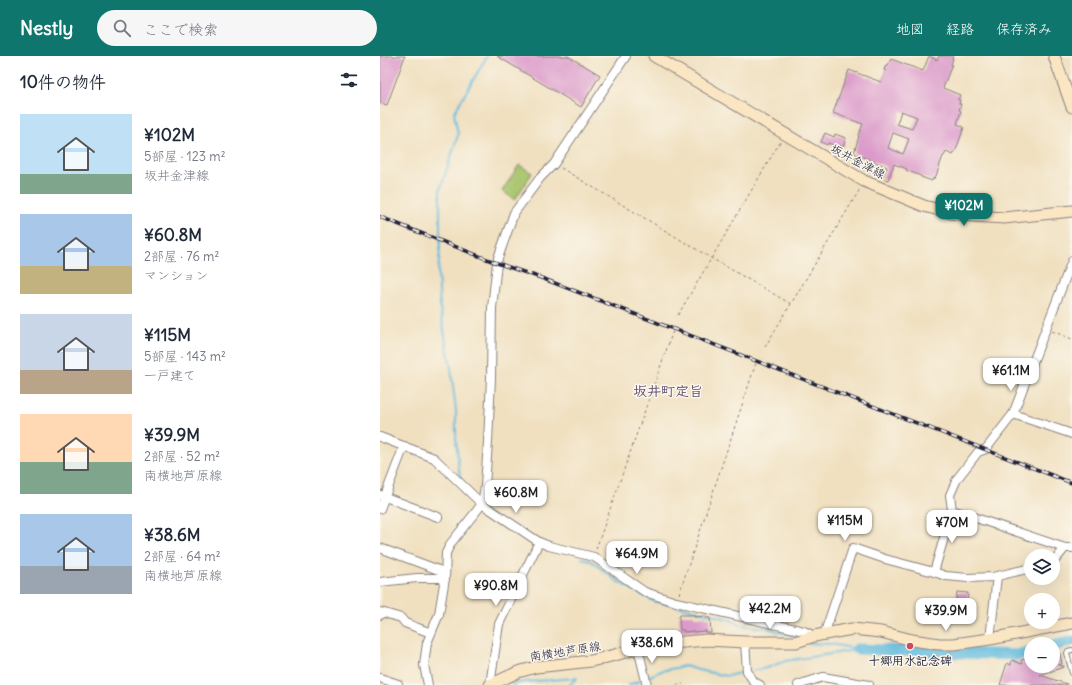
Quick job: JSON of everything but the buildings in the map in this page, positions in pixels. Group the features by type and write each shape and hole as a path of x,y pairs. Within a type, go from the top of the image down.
{"main road":[{"name":"坂井金津線","path":"654,56 864,181 924,206 951,213 1004,218 1072,211"},
{"path":"1054,56 1072,107"},
{"name":"南横地芦原線","path":"490,685 524,670 591,661 638,648 673,643 706,640 745,642 811,638 852,629 881,632 912,640 939,644 954,644 990,639 1072,623"}],"street":[{"path":"428,685 424,665 427,643 440,614 446,553 451,543 482,504 485,486 491,378 492,308 497,263 514,213 540,178 554,164 626,56"},
{"path":"934,572 952,510 950,495 957,479 978,452 986,450 1013,414 1072,261"},
{"path":"1013,414 1072,434"},
{"path":"380,437 434,458 482,504 539,542 549,546 594,557 645,592 676,602 804,631 811,638 853,548 885,559 946,576 968,578 997,576 1024,570"},
{"path":"380,509 382,496 404,446"},
{"path":"382,496 438,517"},
{"path":"952,510 1068,548 1060,555"},
{"path":"490,685 499,624 539,542"},
{"path":"380,548 445,575"},
{"path":"380,582 445,575"},
{"path":"990,639 997,576"},
{"path":"380,615 381,612 402,618 405,623 431,633"},
{"path":"745,642 747,671 754,682 760,685"},
{"path":"638,648 647,685"},
{"path":"798,685 824,677 869,685"},
{"path":"380,678 398,684 397,685"}],"lane":[{"path":"1072,650 1068,651 1067,653 1072,672"}],"path":[{"path":"678,315 785,135"},
{"path":"554,164 791,304"},
{"path":"765,348 864,181"},
{"path":"1046,329 1072,339"},
{"path":"594,557 673,331"},
{"path":"676,602 756,363"},
{"path":"676,685 683,684"}],"green space":[{"path":"519,165 532,173 515,200 502,191"}],"waterway":[{"path":"461,480 456,438 456,411 451,369 440,308 438,271 440,249 440,190 458,135 454,113 487,56"},
{"path":"462,489 463,492 478,506"},
{"path":"481,509 488,515 526,538"},
{"path":"582,558 593,562 617,581 655,602 729,619 741,625 767,628 798,637"},
{"path":"1060,644 1072,641"},
{"path":"807,643 831,644 857,649"},
{"path":"857,649 1017,655 1024,653"},
{"path":"751,671 767,668 785,661 856,650"},
{"path":"648,677 661,671 685,666 727,676 744,672"},
{"path":"512,685 523,682 577,678 569,685"},
{"path":"629,685 644,679"}],"railway":[{"path":"380,217 1072,483"}],"place":[{"name":"十郷用水記念碑","path":"910,646"}],"district":[{"name":"坂井町定旨","path":"668,391"}]}
